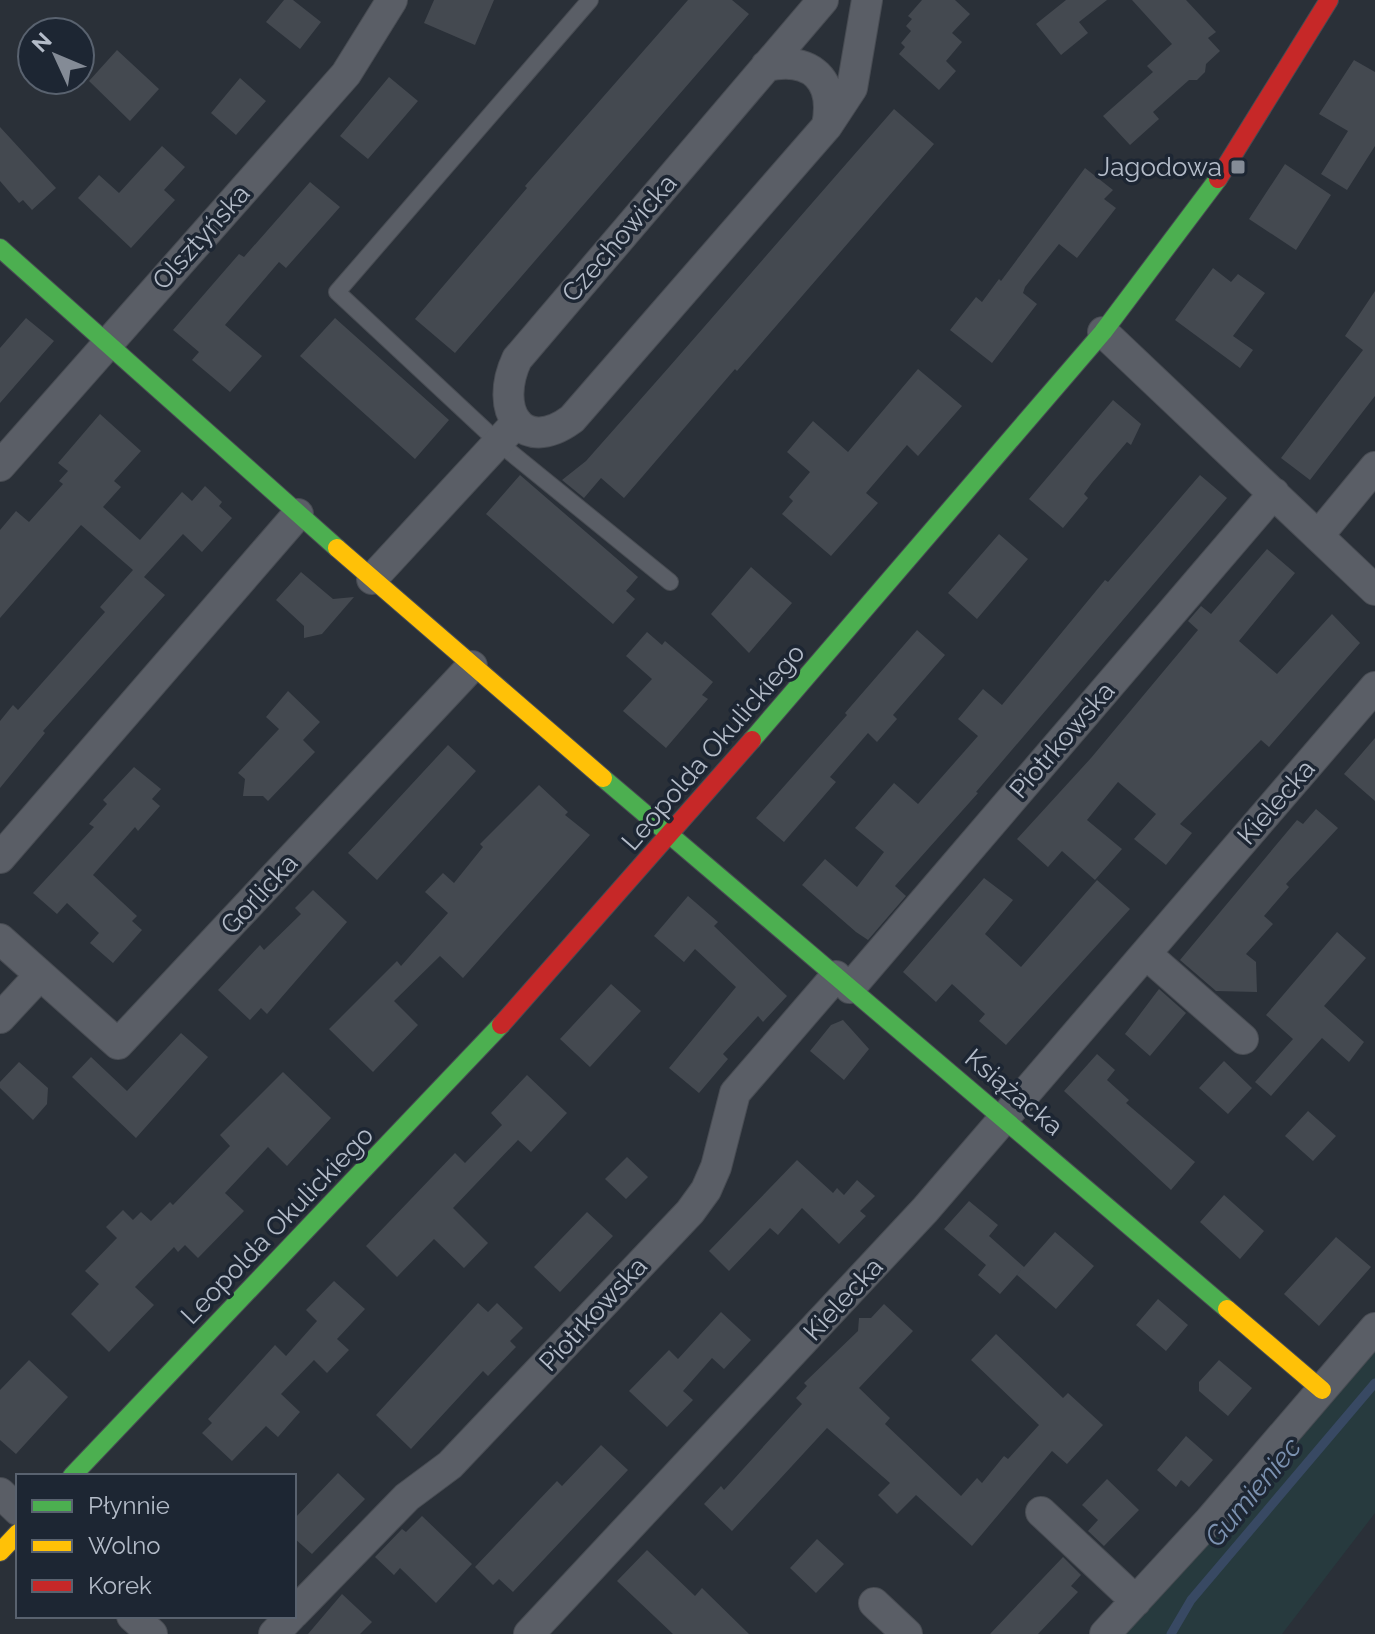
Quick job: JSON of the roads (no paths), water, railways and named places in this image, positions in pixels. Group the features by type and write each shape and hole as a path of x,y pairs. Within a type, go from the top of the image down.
{"street":[{"name":"Olsztyńska","path":"0,466 104,344 346,74 392,0"},
{"name":"Czechowicka","path":"508,432 506,394 508,378 517,359 823,0"},
{"path":"372,579 508,432 544,432 560,428 572,419 827,126 852,88 867,0"},
{"name":"Leopolda Okulickiego","path":"74,1474 433,1099 671,836 1103,332 1230,164 1329,0"},
{"path":"766,66 785,62 813,71 830,95 827,126"},
{"path":"0,248 104,344 372,579 671,836"},
{"path":"1103,332 1375,590"},
{"path":"1318,536 1375,467"},
{"name":"Piotrkowska","path":"296,1612 407,1497 450,1465 690,1212 706,1190 716,1167 735,1093 843,982 1274,493"},
{"path":"0,858 298,514"},
{"name":"Gorlicka","path":"0,939 118,1044 472,666"},
{"name":"Kielecka","path":"529,1634 1006,1119 1375,687"},
{"name":"Książacka","path":"671,836 1322,1390"},
{"path":"1146,954 1243,1039"},
{"path":"0,1018 40,975"},
{"path":"1105,1634 1375,1328"},
{"path":"0,1493 16,1508"},
{"path":"1041,1512 1136,1601"},
{"path":"0,1552 16,1535"},
{"path":"874,1603 907,1634"},
{"path":"134,1618 152,1634"},
{"name":"Piotrkowska","path":"274,1634 290,1618"}],"lane":[{"path":"590,0 337,292 508,432 670,582"}],"waterway":[{"name":"Gumieniec","path":"1171,1634 1191,1600 1375,1383"}],"place":[{"name":"Jagodowa","path":"1238,167"}]}
